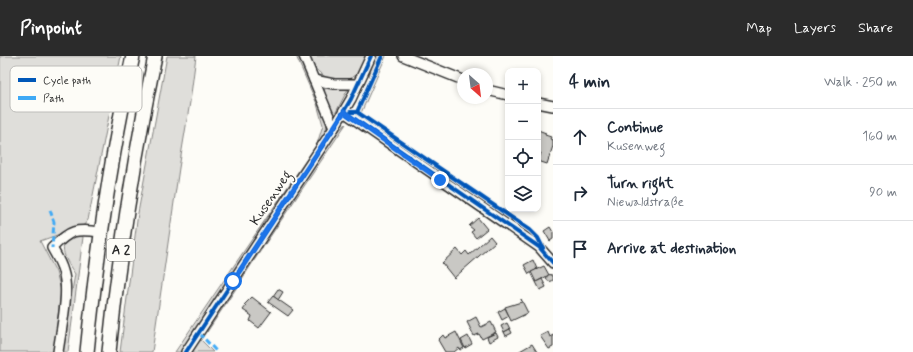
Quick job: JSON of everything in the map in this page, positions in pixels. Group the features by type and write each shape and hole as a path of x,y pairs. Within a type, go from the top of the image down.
{"highway":[{"name":"A 2","path":"131,66 133,56"},
{"name":"A 2","path":"109,352 128,198 155,56"},
{"name":"A 2","path":"87,352 101,232 122,112"}],"street":[{"path":"304,56 334,128"},
{"name":"Kusenweg","path":"186,352 344,112 371,56"},
{"path":"403,56 457,78"},
{"path":"314,80 334,84 358,84"},
{"path":"493,91 505,94"},
{"path":"541,104 553,106"},
{"path":"344,112 539,247 545,252 553,263"},
{"path":"58,352 65,292 65,278 62,266 52,248 65,236 74,231 101,232"}],"shaded area":[{"path":"0,56 121,56 119,66 10,66 10,112 110,112 88,220 83,226 40,241 56,272 61,290 54,352 0,352"},
{"path":"167,56 196,56 152,352 120,352 138,213"},
{"path":"296,56 301,56 327,117 326,133 181,352 175,352 317,144 323,125 317,104"},
{"path":"307,56 367,56 361,69 356,75 341,81 327,78 321,74 315,69"},
{"path":"375,56 379,56 371,77 369,76"},
{"path":"383,56 386,56 361,113 359,111"},
{"path":"325,87 349,87 334,116 324,95"},
{"path":"346,124 240,282 239,278 336,133"},
{"path":"81,234 83,237 68,352 62,352 75,274 65,256 64,246 65,242 70,237"},
{"path":"237,287 207,332 208,325 234,288"},
{"path":"198,340 201,340 213,352 190,352"}],"building":[{"path":"541,131 546,133 545,135 551,137 550,139 553,140 553,146 547,164 541,162"},
{"path":"478,218 487,229 476,238 471,232 474,230 469,226"},
{"path":"550,227 553,232 553,239 550,241 544,231"},
{"path":"490,236 495,242 454,278 442,263 457,249 462,255 466,251 469,255"},
{"path":"533,260 537,269 529,274 524,265"},
{"path":"544,266 549,275 536,282 531,272"},
{"path":"550,275 553,278 550,281 547,278"},
{"path":"542,279 546,287 540,290 536,282"},
{"path":"278,289 283,292 278,300 273,296"},
{"path":"273,296 293,310 288,316 268,302"},
{"path":"252,297 271,312 259,328 250,321 252,316 243,310 246,306 244,305"},
{"path":"521,299 528,313 511,321 505,307 522,302"},
{"path":"505,308 509,316 502,320 498,312"},
{"path":"476,317 481,327 491,322 496,332 482,339 479,334 474,336 467,322"},
{"path":"507,323 510,329 504,332 501,326"},
{"path":"510,329 512,333 506,336 504,332"},
{"path":"456,332 464,348 460,350 459,348 454,352 445,352 438,340 443,335 445,338"},
{"path":"548,332 550,337 553,335 553,347 549,349 540,336"},
{"path":"496,333 498,337 489,342 487,337"},
{"path":"468,336 472,344 465,348 461,340"},
{"path":"532,344 537,352 518,352"}],"marked path":[{"path":"50,210 54,222 52,248"},
{"path":"199,333 217,352"}],"cycle path":[{"path":"186,352 334,128 351,99 371,56"},
{"path":"350,112 357,112 382,56"},
{"path":"344,112 539,247 553,263"},
{"path":"357,112 530,230 538,238 543,248"}],"route":[{"path":"233,281 344,112 440,180"}]}
